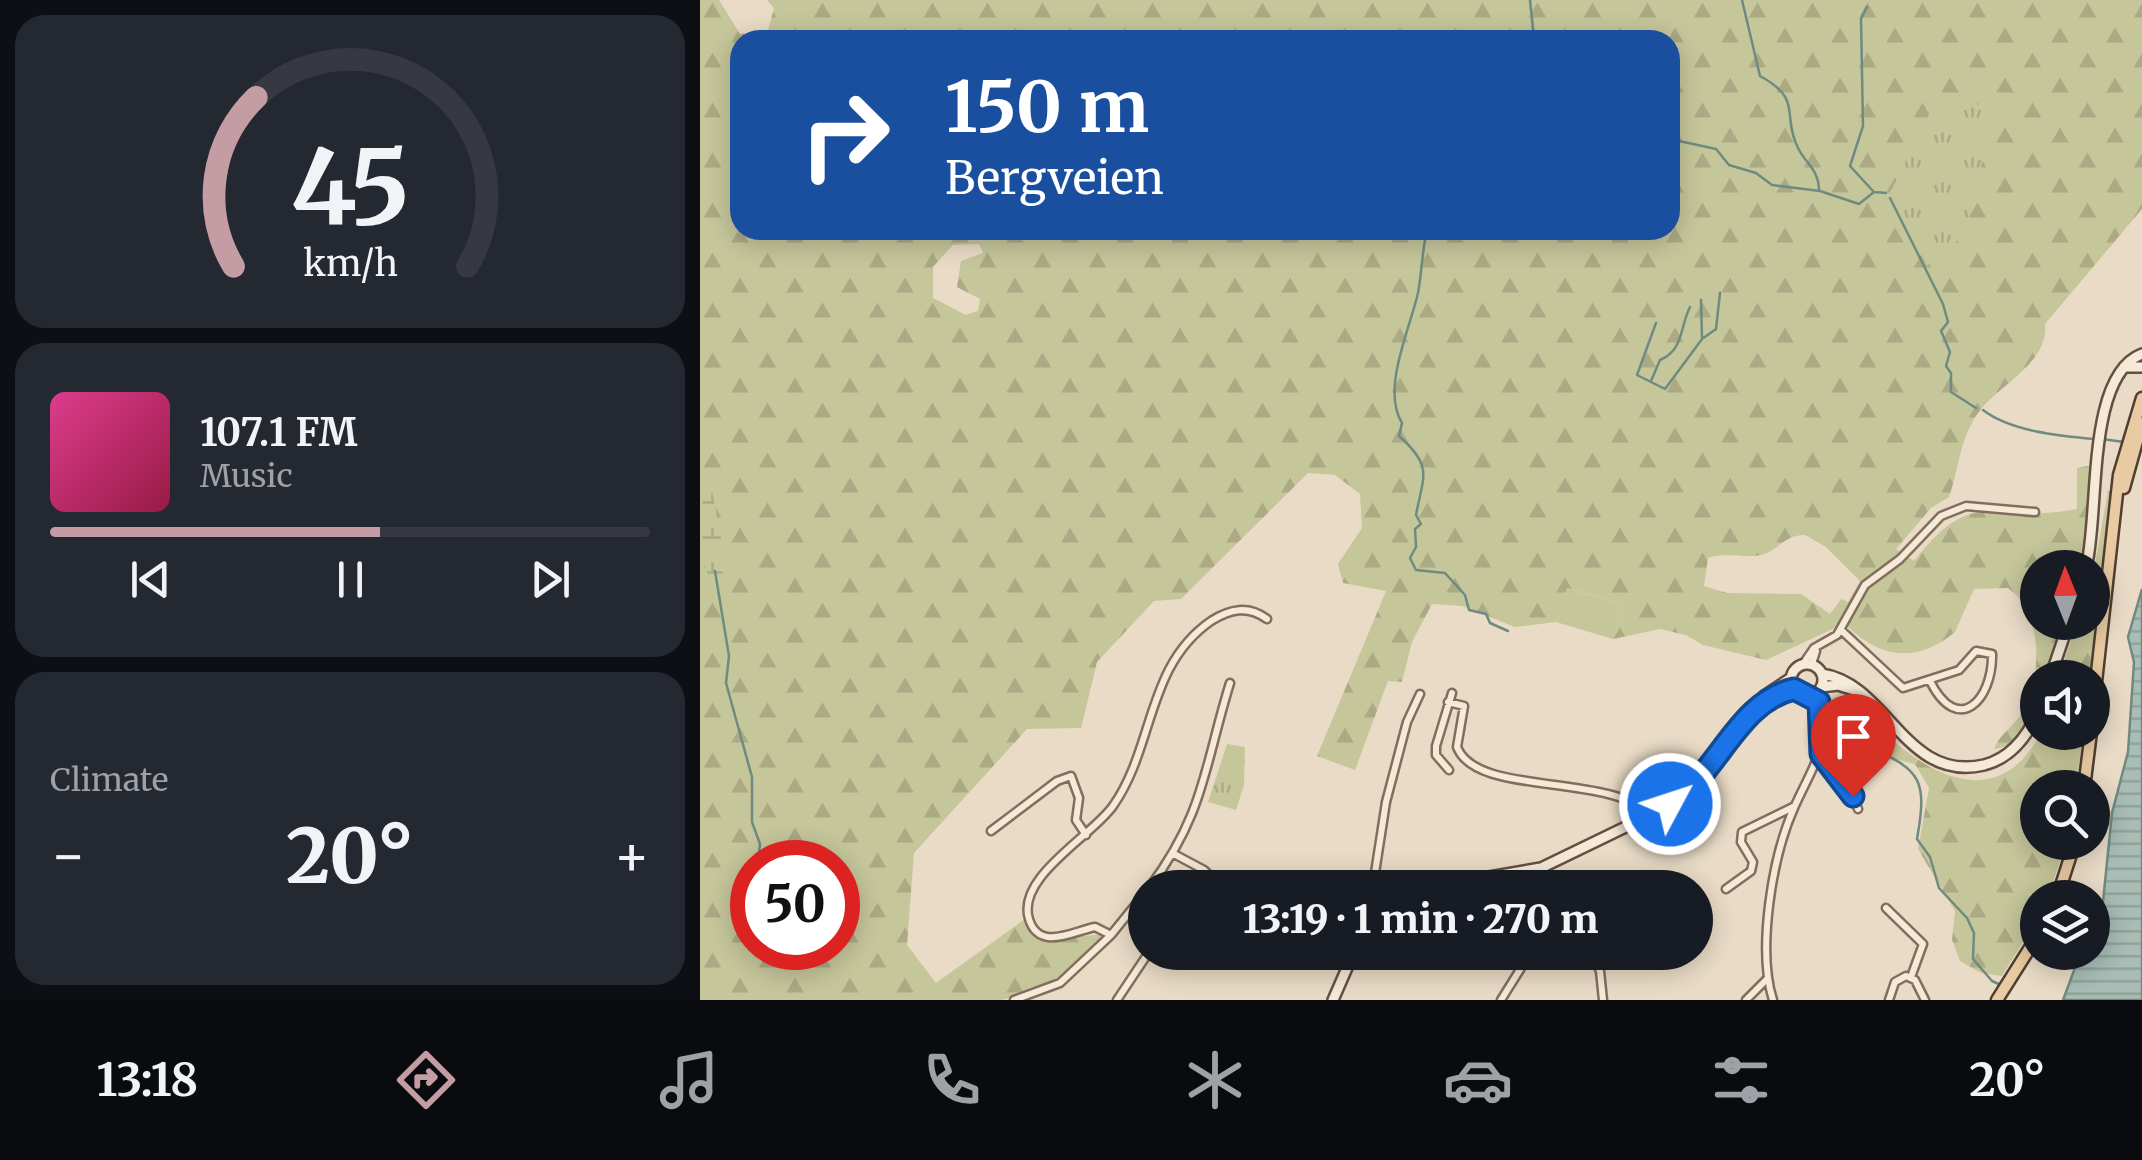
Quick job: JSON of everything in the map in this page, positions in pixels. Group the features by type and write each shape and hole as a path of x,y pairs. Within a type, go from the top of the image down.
{"main road":[{"path":"2090,550 2102,420 2124,367 2142,354"},
{"path":"2124,367 2142,367"},
{"path":"2099,660 2119,476 2142,398"},
{"path":"2115,528 2142,423"},
{"path":"1531,870 1652,814 1701,780 1770,690 1807,664 1822,674 1846,681 1916,750 1956,766 1980,766 2009,753 2020,737"},
{"path":"1817,694 1822,674"},
{"path":"1790,678 1794,689"},
{"path":"1757,707 1794,689 1817,694 1838,685 1857,691"},
{"path":"1996,1000 2020,963"},
{"path":"1333,1000 1346,970"}],"street":[{"path":"1807,664 1820,646 1841,630 1863,588 1947,512 1986,506 2035,512"},
{"path":"1111,934 1095,927 1058,938 1035,930 1028,918 1036,884 1086,835 1126,786 1156,692 1188,637 1226,611 1241,609 1267,619"},
{"path":"1841,630 1896,686 1908,688 1964,667 1976,651 1992,654 1986,692 1974,706 1961,710 1950,706 1930,681"},
{"path":"1162,870 1174,854 1208,775 1230,684"},
{"path":"1449,770 1436,748 1452,693"},
{"path":"1376,870 1383,813 1406,722 1420,694"},
{"path":"1774,1000 1768,980 1769,911 1794,807 1821,754 1817,694"},
{"path":"1448,702 1464,706 1457,747 1470,766 1496,775 1609,791 1652,814"},
{"path":"1821,754 1851,792 1858,809"},
{"path":"992,831 1056,781 1071,776 1078,786 1076,820 1086,835"},
{"path":"1726,889 1751,871 1753,862 1741,842 1742,832 1794,807"},
{"path":"1174,854 1204,870"},
{"path":"1886,908 1923,944 1911,977"},
{"path":"1014,1000 1060,983 1128,913"},
{"path":"1118,1000 1137,970"},
{"path":"1501,1000 1520,970"},
{"path":"1599,970 1603,1000"},
{"path":"1889,1000 1897,979 1911,977"},
{"path":"1911,977 1925,1000"},
{"path":"1746,1000 1768,980"}],"green space":[{"path":"700,0 719,0 738,30 730,30 730,240 1680,240 1680,30 768,30 774,8 767,0 2142,0 2142,209 2045,324 2040,350 2032,361 1981,409 1964,441 1949,497 1931,508 1896,549 1914,561 1936,536 1971,514 2077,509 2077,468 2088,466 2094,473 2084,550 2020,550 2020,599 2008,588 1974,589 1955,632 1913,653 1872,645 1847,626 1839,626 1766,660 1703,645 1686,635 1660,629 1613,639 1623,605 1567,588 1556,622 1515,627 1462,606 1432,604 1412,642 1402,682 1388,681 1355,770 1317,756 1386,591 1343,583 1338,564 1362,528 1360,494 1335,475 1308,473 1181,599 1154,601 1097,662 1081,728 1027,729 914,853 907,945 936,983 1025,919 1053,938 1110,934 1056,985 1002,1000 700,1000","holes":["979,244 983,253 961,261 957,287 980,299 978,311 966,315 933,298 933,267 953,245","1799,535 1826,547 1860,581 1848,602 1841,599 1830,614 1801,594 1727,593 1704,586 1708,558 1760,555"]},
{"path":"1945,94 1995,110 1964,235 1927,266 1890,192 1930,113"},
{"path":"712,490 728,576 712,588 700,550 700,492"},
{"path":"2108,491 2111,492 2104,550 2097,550"},
{"path":"1566,588 1623,605 1613,639 1556,622"},
{"path":"2035,640 2057,640 2050,660 2036,660"},
{"path":"2071,640 2094,640 2092,660 2064,660"},
{"path":"1852,696 1893,740 1918,759 1944,773 1970,780 1996,777 2020,762 2029,750 2081,750 2078,770 2020,770 2020,860 2060,860 2054,880 2020,880 2020,947 2002,976 1981,973 1960,961 1952,940 1955,911 1918,849 1929,788 1915,764 1866,752 1847,722 1846,699"},
{"path":"2019,717 2020,734 1994,749 2000,739"},
{"path":"1227,744 1245,747 1244,785 1236,810 1208,802"}],"water":[{"path":"2142,589 2142,1000 2063,1000 2074,970 2110,970 2110,880 2105,880 2112,813 2128,752 2134,662 2128,637"}],"waterway":[{"path":"1530,0 1534,30"},
{"path":"1742,0 1760,76 1787,100 1793,136 1814,171 1819,189"},
{"path":"1867,7 1861,19 1863,126 1850,166 1873,191"},
{"path":"1680,141 1716,149 1729,165 1756,173 1772,185 1820,191 1859,204 1874,192 1886,193"},
{"path":"1890,198 1943,304 1948,322 1941,331 1950,352 1946,366 1951,373 1951,392 1976,408"},
{"path":"1426,240 1395,393 1402,423 1399,436 1417,456 1423,472 1416,515 1421,524 1415,529 1416,547 1410,558 1416,570 1445,573 1465,595 1469,610 1486,614 1490,623 1508,631"},
{"path":"1656,323 1637,375 1665,389 1702,339 1716,329 1720,293"},
{"path":"1701,300 1702,338"},
{"path":"1651,381 1660,360 1677,344 1690,307"},
{"path":"1983,410 2021,428 2094,439"},
{"path":"2102,439 2124,442"},
{"path":"715,571 729,656 726,683 752,777 752,822 759,840"},
{"path":"1842,700 1867,747 1900,763 1917,780 1921,804 1917,839 1930,857 1939,888 1967,918 1974,933 1973,959 1992,981 2003,986"}],"route":[{"path":"1670,804 1709,772 1757,707 1772,696 1794,689 1819,702 1821,754 1853,796"}]}
